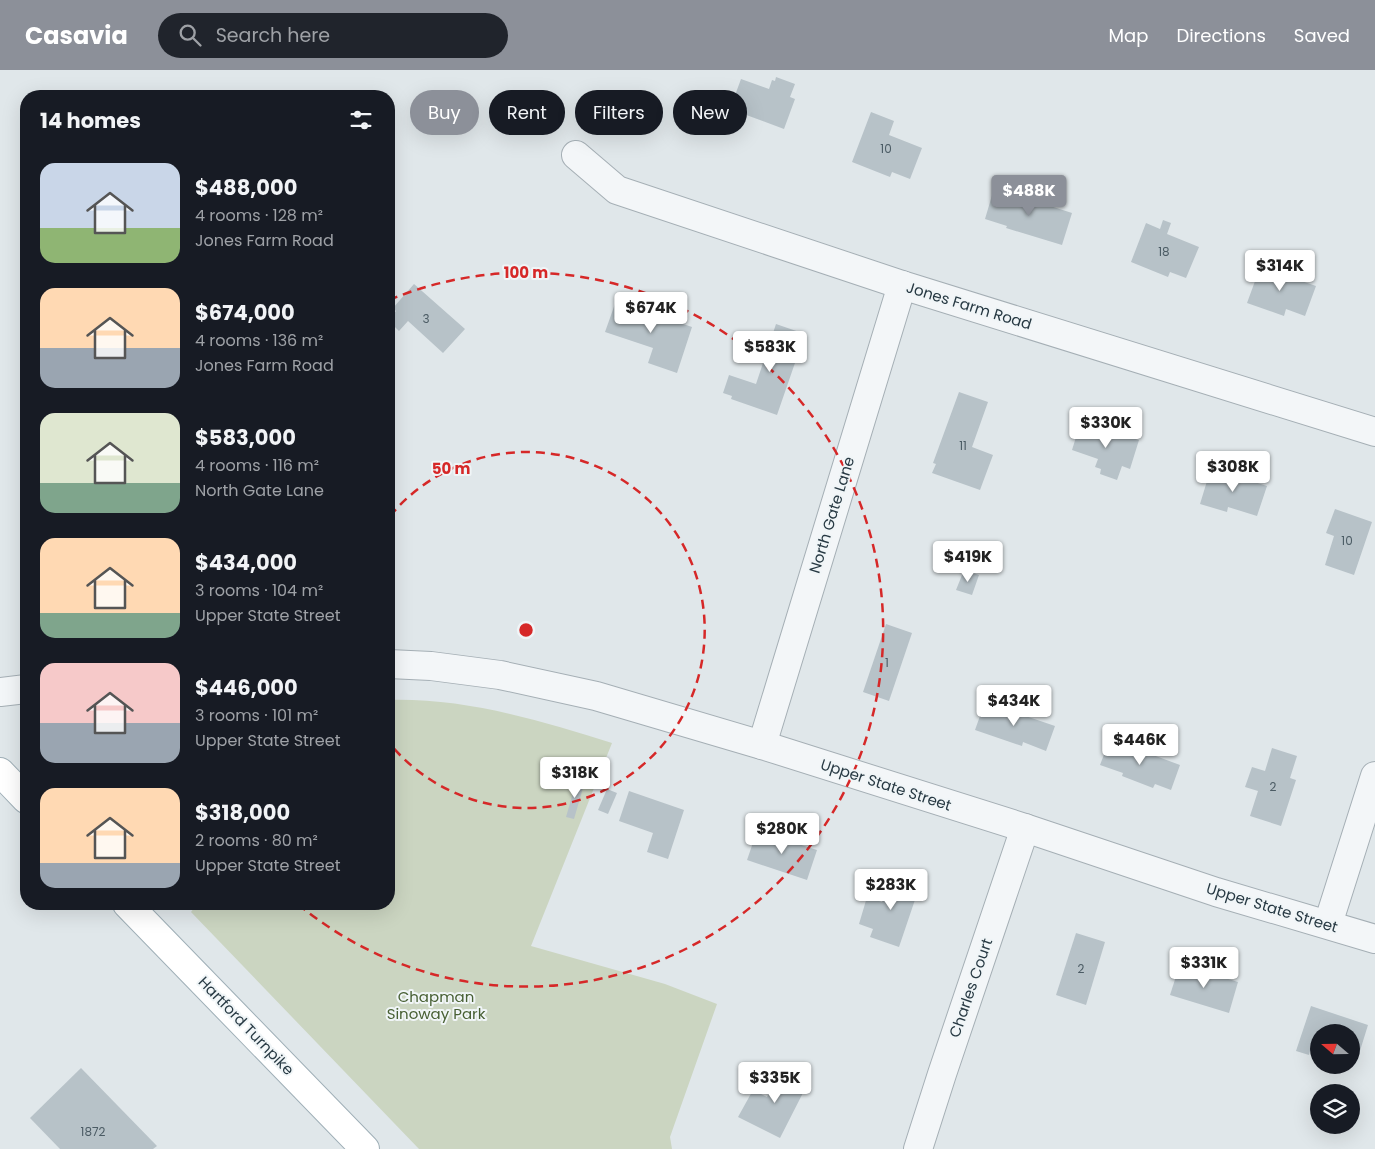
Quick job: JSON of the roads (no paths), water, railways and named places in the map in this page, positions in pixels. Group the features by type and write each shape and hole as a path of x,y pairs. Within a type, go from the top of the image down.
{"main road":[{"path":"0,772 20,793"},
{"name":"Hartford Turnpike","path":"133,910 365,1149"}],"street":[{"name":"Jones Farm Road","path":"576,155 618,190 902,285 1375,432"},
{"name":"North Gate Lane","path":"762,745 902,285"},
{"name":"Upper State Street","path":"395,664 431,666 500,675 596,696 762,745 1025,828 1216,892 1375,939"},
{"path":"0,692 20,690"},
{"path":"1328,924 1375,776"},
{"name":"Charles Court","path":"918,1149 1025,828"}],"park label":[{"name":"Chapman Sinoway Park","path":"436,1006"}]}
